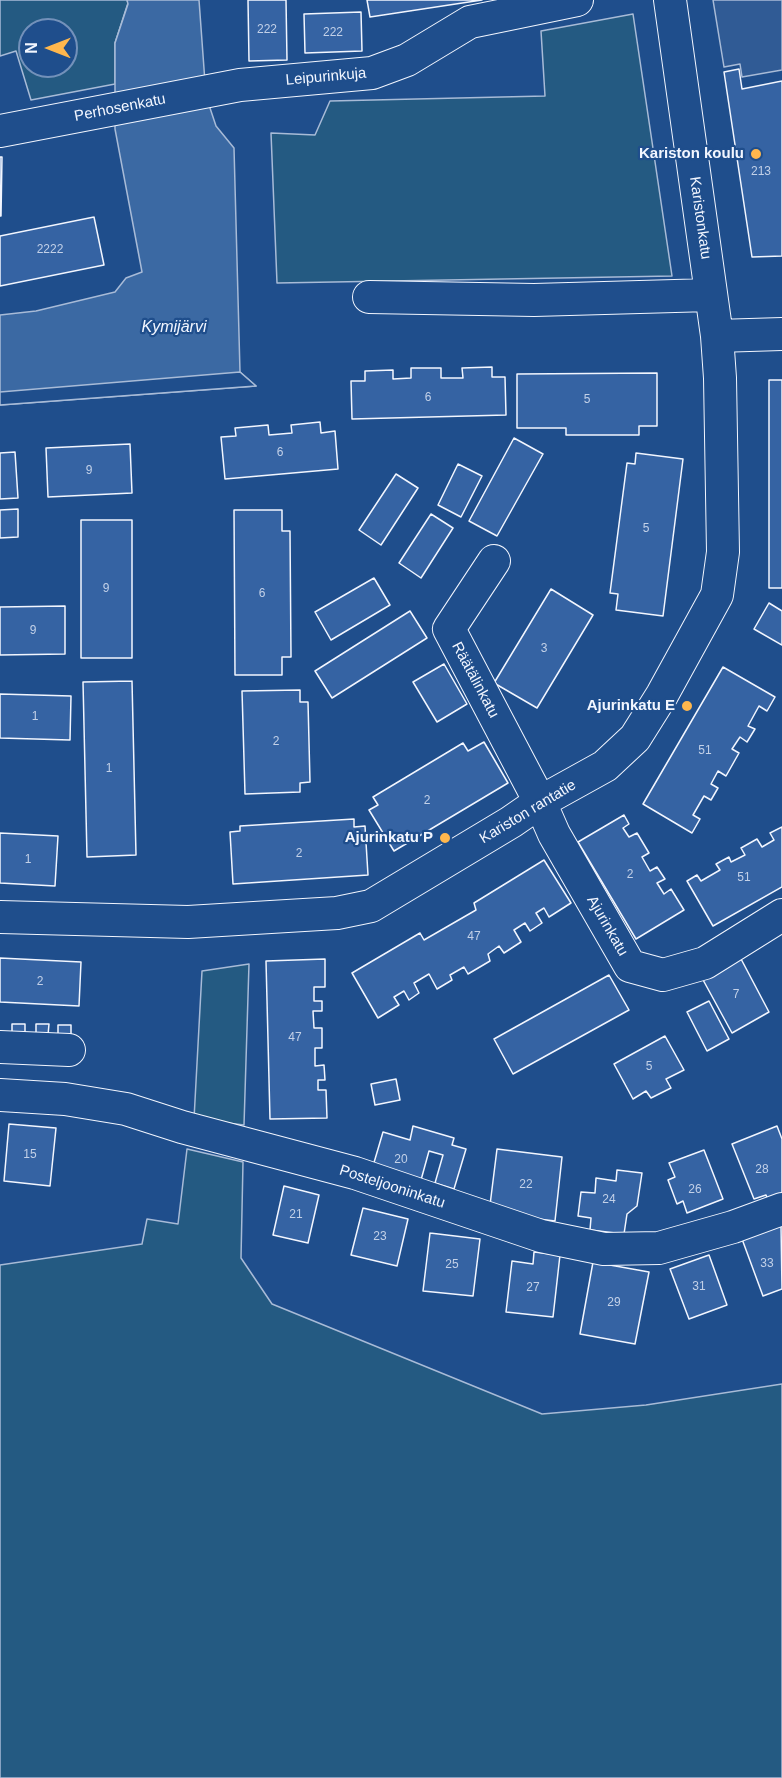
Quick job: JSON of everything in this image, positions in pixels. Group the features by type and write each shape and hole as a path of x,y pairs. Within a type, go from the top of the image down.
{"street":[{"name":"Leipurinkuja","path":"240,85 372,73 407,60 470,22 577,0"},
{"name":"Karistonkatu","path":"670,0 717,336"},
{"name":"Perhosenkatu","path":"0,131 240,85"},
{"path":"369,297 534,300 710,295"},
{"path":"717,336 782,334"},
{"name":"Kariston rantatie","path":"0,917 188,922 337,913 371,906 540,802 605,766 635,738 662,695 717,595 723,552 720,378 717,336"},
{"name":"Räätälinkatu","path":"494,561 449,629 540,802"},
{"name":"Ajurinkatu","path":"540,802 554,834 630,966 663,975 705,963 782,915"},
{"path":"0,1047 69,1050"},
{"name":"Posteljooninkatu","path":"0,1095 65,1099 126,1109 182,1127 355,1173 541,1236 604,1249 659,1248 733,1227 782,1209"}],"shaded area":[{"path":"0,0 127,0 115,43 115,84 31,100 24,78 78,78 78,18 18,18 18,58 16,51 0,56"},
{"path":"713,0 782,0 782,70 742,77 740,64 724,67"},
{"path":"633,14 672,276 277,283 271,133 315,135 330,101 545,96 541,31"},
{"path":"249,964 244,1125 194,1119 202,971"},
{"path":"187,1149 243,1162 241,1258 272,1304 542,1414 646,1405 782,1384 782,1778 0,1778 0,1265 142,1244 147,1219 178,1224"}],"water":[{"name":"Kymijärvi","path":"127,0 199,0 206,96 216,126 234,148 240,372 256,386 0,405 0,315 36,311 115,292 126,278 142,272 115,129 115,43 128,4"}],"pier":[{"path":"240,372 256,386 0,405 0,392"}],"building":[{"path":"248,0 286,0 287,60 249,61"},
{"path":"367,0 482,0 370,17"},
{"path":"361,12 362,51 305,53 304,14"},
{"path":"739,69 742,89 782,81 782,256 752,257 724,72"},
{"path":"0,157 2,157 1,216 0,216"},
{"path":"94,217 104,265 0,286 0,236"},
{"path":"492,367 492,377 505,377 506,415 352,419 351,381 365,381 365,371 393,370 393,379 411,378 411,368 441,368 441,378 463,378 462,368"},
{"path":"657,373 657,426 639,426 639,435 566,435 566,428 517,428 517,374"},
{"path":"769,380 782,380 782,588 769,588"},
{"path":"320,422 321,433 335,431 338,469 225,479 221,437 236,436 235,428 268,425 269,435 292,433 291,425"},
{"path":"514,438 543,454 497,536 469,521"},
{"path":"130,444 132,493 48,497 46,448"},
{"path":"15,452 18,498 0,499 0,453"},
{"path":"636,453 683,459 663,616 616,610 618,594 610,593 627,463 635,464"},
{"path":"458,464 482,476 461,517 438,505"},
{"path":"396,474 418,488 381,545 359,530"},
{"path":"18,509 18,537 0,538 0,510"},
{"path":"234,510 282,510 282,531 290,531 291,657 282,657 282,675 235,675"},
{"path":"431,514 453,528 421,578 399,563"},
{"path":"81,520 132,520 132,658 81,658"},
{"path":"374,578 390,605 331,640 315,612"},
{"path":"551,589 593,615 537,708 494,683"},
{"path":"769,603 782,611 782,645 754,629"},
{"path":"65,606 65,654 0,655 0,607"},
{"path":"410,611 427,638 332,698 315,671"},
{"path":"444,664 467,704 437,722 413,682"},
{"path":"723,667 775,697 767,711 759,706 748,726 755,729 747,742 740,737 732,749 739,753 726,776 718,771 711,784 718,788 711,800 704,796 693,815 700,819 692,833 643,804"},
{"path":"132,681 136,855 87,857 83,682"},
{"path":"300,690 300,702 308,702 310,782 300,783 300,792 245,794 242,691"},
{"path":"0,694 71,696 70,740 0,738"},
{"path":"484,742 508,783 394,851 369,810 378,805 373,797 463,743 468,751"},
{"path":"624,815 629,824 623,828 629,837 637,833 649,853 642,857 650,871 657,867 665,879 657,883 664,894 671,889 684,910 636,939 578,842"},
{"path":"354,819 354,827 365,826 368,875 233,884 230,832 240,831 240,826"},
{"path":"782,827 782,887 713,926 687,881 697,875 701,881 720,870 716,864 729,857 731,862 745,855 741,848 757,839 762,847 774,840 770,833"},
{"path":"0,833 58,836 55,886 0,883"},
{"path":"544,860 571,903 549,917 544,908 536,913 542,923 530,931 525,923 514,930 521,942 504,953 499,946 488,954 490,961 468,974 464,967 450,975 452,980 437,989 429,974 414,983 419,993 409,1000 404,991 394,997 399,1005 378,1018 352,973 420,933 424,940 476,910 474,903"},
{"path":"740,957 769,1012 732,1033 702,978"},
{"path":"0,958 81,962 79,1006 0,1002"},
{"path":"325,959 325,987 314,987 314,1001 322,1001 322,1011 313,1011 314,1028 322,1028 322,1048 315,1048 315,1066 324,1065 325,1080 318,1080 318,1090 326,1090 327,1118 270,1119 266,961"},
{"path":"609,975 629,1010 513,1074 494,1039"},
{"path":"709,1001 729,1039 707,1051 687,1012"},
{"path":"12,1024 25,1024 25,1034 12,1034"},
{"path":"36,1024 49,1024 48,1035 36,1034"},
{"path":"58,1025 71,1025 71,1036 58,1035"},
{"path":"665,1036 684,1070 666,1079 671,1088 651,1098 646,1091 633,1099 614,1064"},
{"path":"396,1079 400,1100 375,1105 371,1084"},
{"path":"9,1124 56,1128 50,1186 4,1181"},
{"path":"413,1126 454,1138 452,1145 466,1149 454,1189 435,1183 443,1155 429,1151 421,1180 373,1166 383,1132 410,1140"},
{"path":"777,1126 782,1139 782,1198 769,1203 766,1195 754,1199 732,1144"},
{"path":"497,1149 562,1157 555,1221 489,1213"},
{"path":"704,1150 723,1199 687,1213 683,1201 677,1204 668,1180 675,1177 669,1163"},
{"path":"617,1170 642,1173 637,1206 627,1214 624,1234 590,1230 591,1218 578,1216 581,1192 595,1193 596,1178 616,1181"},
{"path":"284,1186 319,1195 308,1243 273,1235"},
{"path":"363,1208 408,1219 397,1266 351,1255"},
{"path":"781,1225 782,1289 763,1296 742,1239"},
{"path":"430,1233 480,1239 473,1296 423,1291"},
{"path":"534,1252 560,1255 553,1317 506,1312 512,1261 533,1264"},
{"path":"709,1255 727,1305 689,1319 670,1269"},
{"path":"593,1262 649,1272 635,1344 580,1334"}],"place":[{"name":"Kariston koulu","path":"756,154"},
{"name":"Ajurinkatu E","path":"687,706"},
{"name":"Ajurinkatu P","path":"445,838"}]}
